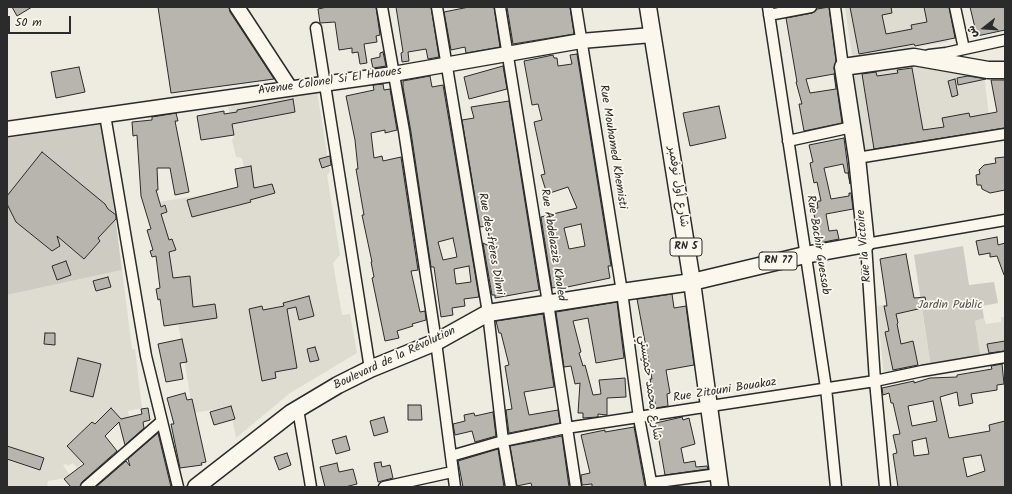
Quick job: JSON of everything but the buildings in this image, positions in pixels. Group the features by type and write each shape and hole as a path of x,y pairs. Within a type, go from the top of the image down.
{"main road":[{"path":"237,7 290,88"},
{"name":"شارع أول نوفمبر","path":"648,7 692,282 719,480"},
{"name":"Avenue Colonel Si El Haoues","path":"7,129 393,74 581,41 652,34"},
{"path":"843,67 914,57 988,70 1005,70"},
{"name":"Rue la Victoire","path":"843,67 857,158 866,244"},
{"name":"RN 77","path":"692,282 805,255 866,244"},
{"name":"Boulevard de la Révolution","path":"196,487 285,417 338,385 370,369 436,342 488,313 692,282"}],"street":[{"path":"382,7 404,131 436,342 455,487"},
{"name":"Rue des frères Dilmi","path":"437,7 488,313 503,441 511,487"},
{"name":"Rue Abdelazziz Khaled","path":"500,7 576,487"},
{"name":"Rue Mouhamed Khemisti","path":"576,7 622,292"},
{"path":"768,11 811,7"},
{"name":"Rue la Victoire","path":"835,7 843,67"},
{"path":"954,7 964,49"},
{"name":"Rue Bachir Guessab","path":"768,11 826,388 836,487"},
{"path":"316,28 326,83 370,369"},
{"path":"914,57 964,49 1005,40"},
{"path":"105,114 146,356 178,487"},
{"path":"788,141 852,127"},
{"path":"857,158 1005,134"},
{"path":"866,244 1005,220"},
{"name":"Rue la Victoire","path":"866,244 875,381 885,487"},
{"name":"شارع محمد خميستي","path":"622,292 639,418 651,485"},
{"name":"Rue Zitouni Bouakaz","path":"451,456 503,441 566,428 875,381 922,371 1005,357"},
{"path":"298,409 311,487"},
{"path":"86,487 162,422"},
{"path":"384,487 452,472"},
{"path":"651,485 719,480"}],"shaded area":[{"path":"845,7 943,7 948,42 852,56"},
{"path":"902,63 984,75 991,132 864,152 852,71"},
{"path":"317,91 330,172 327,175 340,255 333,263 342,315 350,314 357,353 290,393 236,438 230,407 193,413 158,202 248,188 242,158 236,157 232,140 234,137 228,107"},
{"path":"122,270 132,349 135,349 142,408 128,411 131,424 114,426 77,468 73,463 68,466 66,464 63,465 71,477 48,481 47,487 7,487 7,295"},
{"path":"920,298 931,368 884,376 877,306"},
{"path":"1001,317 1005,317 1005,355 981,359 975,321 984,318 986,324 1001,322"}],"green space":[{"path":"103,124 122,270 7,295 7,138"},
{"name":"Jardin Public","path":"963,246 969,285 994,282 998,303 982,306 984,318 975,321 981,359 931,368 914,255"}]}
